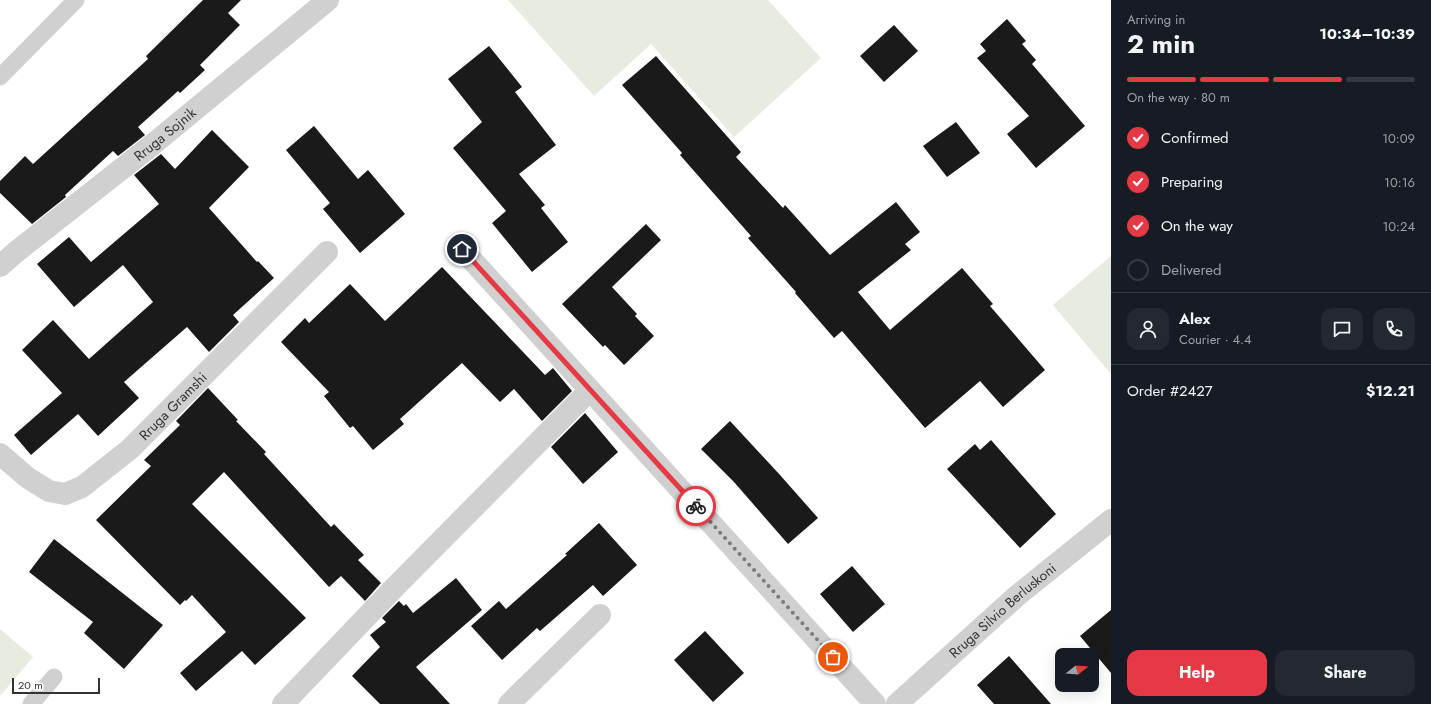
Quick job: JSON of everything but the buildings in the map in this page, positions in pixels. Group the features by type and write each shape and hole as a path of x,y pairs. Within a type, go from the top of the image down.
{"street":[{"name":"Rruga Sojnik","path":"0,266 152,145 328,0"},
{"path":"462,249 875,704"},
{"name":"Rruga Gramshi","path":"0,454 28,478 49,491 65,494 82,487 97,477 130,449 327,252"},
{"path":"283,704 395,587 590,390"},
{"name":"Rruga Silvio Berluskoni","path":"897,704 1018,595 1111,520"},
{"path":"509,704 600,615"}],"lane":[{"path":"0,77 76,0"},
{"path":"30,704 54,677"}],"shaded area":[{"path":"508,0 768,0 821,58 734,137 651,44 594,96"},
{"path":"1111,256 1111,374 1053,305"},
{"path":"0,629 33,657 0,696"}],"way so far":[{"path":"696,506 833,657"}],"route":[{"path":"462,249 696,506"}]}
